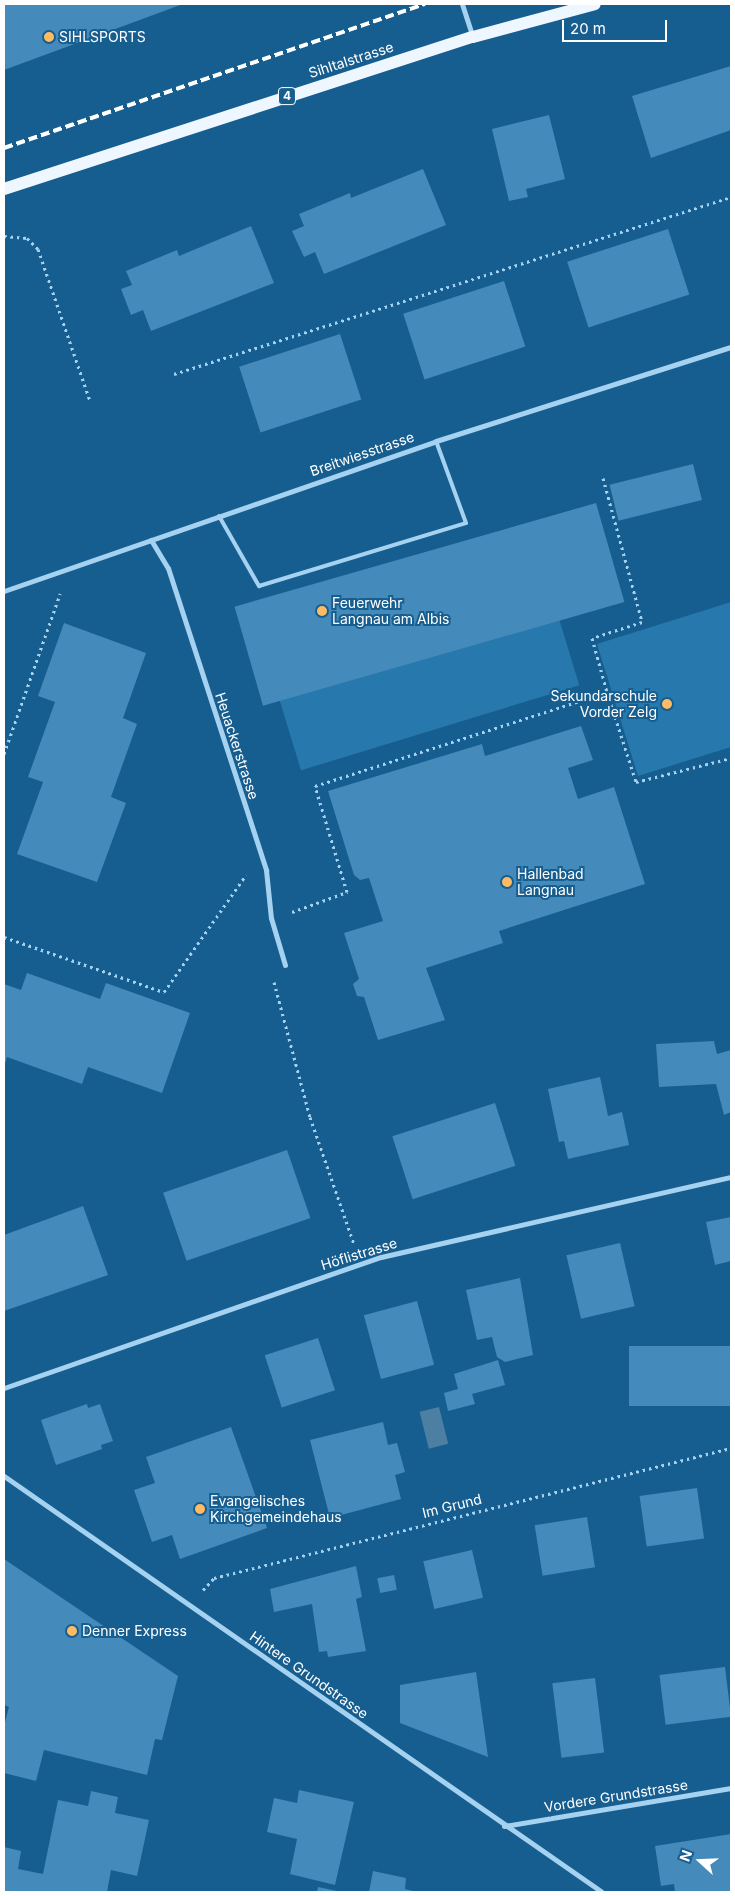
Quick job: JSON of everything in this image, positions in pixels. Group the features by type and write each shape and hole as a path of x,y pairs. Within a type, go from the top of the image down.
{"main road":[{"name":"Sihltalstrasse","path":"4,189 473,37 595,4"}],"street":[{"path":"462,4 473,37"},
{"name":"Breitwiesstrasse","path":"4,591 436,441 731,347"},
{"name":"Heuackerstrasse","path":"151,540 168,568 266,870 271,918 285,965"},
{"name":"Höflistrasse","path":"4,1388 360,1264 543,1217 731,1176"},
{"name":"Hintere Grundstrasse","path":"4,1476 504,1826 602,1892"},
{"name":"Vordere Grundstrasse","path":"504,1826 731,1788"}],"lane":[{"path":"219,516 259,586 466,523 436,441"}],"path":[{"path":"174,374 731,198"},
{"path":"4,236 27,238 38,249 90,401"},
{"path":"602,478 642,622 592,638 636,782 731,758"},
{"path":"4,754 61,597 54,574"},
{"path":"271,918 347,892 315,786 607,692"},
{"path":"4,937 164,992 245,876 266,870"},
{"path":"285,965 273,978 310,1117 360,1264"},
{"name":"Im Grund","path":"189,1605 214,1578 731,1448"}],"shaded area":[{"path":"534,537 579,685 301,770 256,622"},
{"name":"Sekundarschule Vorder Zelg","path":"731,602 731,747 638,776 597,644"},
{"path":"439,1407 448,1444 429,1449 420,1412"}],"building":[{"name":"SIHLSPORTS","path":"4,4 183,4 4,70"},
{"path":"731,66 731,130 651,158 632,96"},
{"path":"549,115 565,179 526,189 528,197 509,201 492,129"},
{"path":"423,169 446,225 324,274 315,252 304,257 292,231 304,226 299,214 350,193 351,198"},
{"path":"251,226 274,283 151,331 143,310 131,315 121,289 132,285 126,271 177,250 179,256"},
{"path":"668,229 689,295 589,327 567,262"},
{"path":"504,281 525,347 425,379 403,314"},
{"path":"340,334 361,400 261,432 239,367"},
{"path":"693,464 702,500 619,521 610,485"},
{"path":"596,503 624,602 263,706 235,607"},
{"path":"64,623 146,653 123,718 137,724 111,797 126,803 97,882 17,854 43,782 28,777 55,702 38,696"},
{"name":"Hallenbad Langnau","path":"581,726 593,760 568,768 578,799 614,787 645,884 499,931 503,943 426,968 445,1020 378,1040 364,997 357,996 353,984 359,979 344,933 383,921 369,878 360,880 354,875 328,791 482,744 485,756"},
{"path":"27,973 100,999 106,983 190,1013 162,1093 88,1067 82,1084 7,1057 4,1067 4,984 21,990"},
{"path":"714,1041 717,1054 731,1050 731,1112 724,1115 716,1084 659,1087 656,1044"},
{"path":"600,1077 608,1116 622,1112 629,1145 568,1159 564,1141 559,1142 548,1089"},
{"path":"495,1103 515,1166 413,1199 392,1136"},
{"path":"287,1150 310,1218 187,1261 163,1193"},
{"path":"83,1206 108,1275 4,1311 4,1235"},
{"path":"731,1217 731,1261 715,1265 706,1222"},
{"path":"620,1243 635,1306 581,1319 566,1255"},
{"path":"520,1278 533,1355 505,1362 497,1357 492,1337 477,1340 466,1290"},
{"path":"417,1301 434,1365 381,1379 364,1315"},
{"path":"318,1338 335,1390 282,1408 265,1355"},
{"path":"629,1346 731,1346 731,1406 629,1406"},
{"path":"498,1360 505,1385 472,1394 475,1404 448,1411 444,1393 458,1389 454,1374"},
{"path":"87,1404 88,1408 100,1404 113,1441 101,1445 102,1449 56,1465 41,1420"},
{"path":"383,1422 388,1445 397,1443 405,1472 395,1475 401,1499 330,1518 310,1440"},
{"name":"Evangelisches Kirchgemeindehaus","path":"231,1427 267,1528 180,1559 172,1535 152,1542 134,1490 155,1483 146,1457"},
{"path":"697,1488 704,1539 647,1547 640,1496"},
{"path":"587,1517 595,1567 543,1576 535,1525"},
{"path":"472,1550 483,1598 434,1609 423,1561"},
{"path":"4,1559 178,1676 162,1740 155,1739 147,1775 44,1750 36,1781 4,1773 4,1726 9,1707 4,1705"},
{"path":"356,1566 362,1597 356,1599 366,1651 328,1657 327,1651 319,1652 312,1604 274,1612 270,1589"},
{"path":"394,1575 397,1590 380,1593 377,1578"},
{"path":"725,1667 731,1717 666,1725 659,1675"},
{"path":"476,1672 488,1757 400,1723 400,1685"},
{"path":"595,1678 604,1752 561,1758 552,1683"},
{"path":"299,1790 354,1802 335,1885 290,1874 297,1839 267,1832 274,1798 297,1803"},
{"path":"91,1791 118,1797 115,1813 149,1820 137,1876 111,1870 107,1892 4,1892 4,1847 21,1851 18,1869 43,1874 58,1800 88,1806"},
{"path":"731,1834 731,1892 675,1892 674,1884 661,1886 655,1846"},
{"path":"373,1871 406,1878 405,1889 417,1892 369,1892"},
{"path":"318,1887 337,1891 337,1892 317,1892"}],"railway":[{"path":"4,148 425,4"}],"place":[{"name":"SIHLSPORTS","path":"49,37"},
{"name":"Feuerwehr Langnau am Albis","path":"322,611"},
{"name":"Sekundarschule Vorder Zelg","path":"667,704"},
{"name":"Hallenbad Langnau","path":"507,882"},
{"name":"Evangelisches Kirchgemeindehaus","path":"200,1509"},
{"name":"Denner Express","path":"72,1631"}]}
